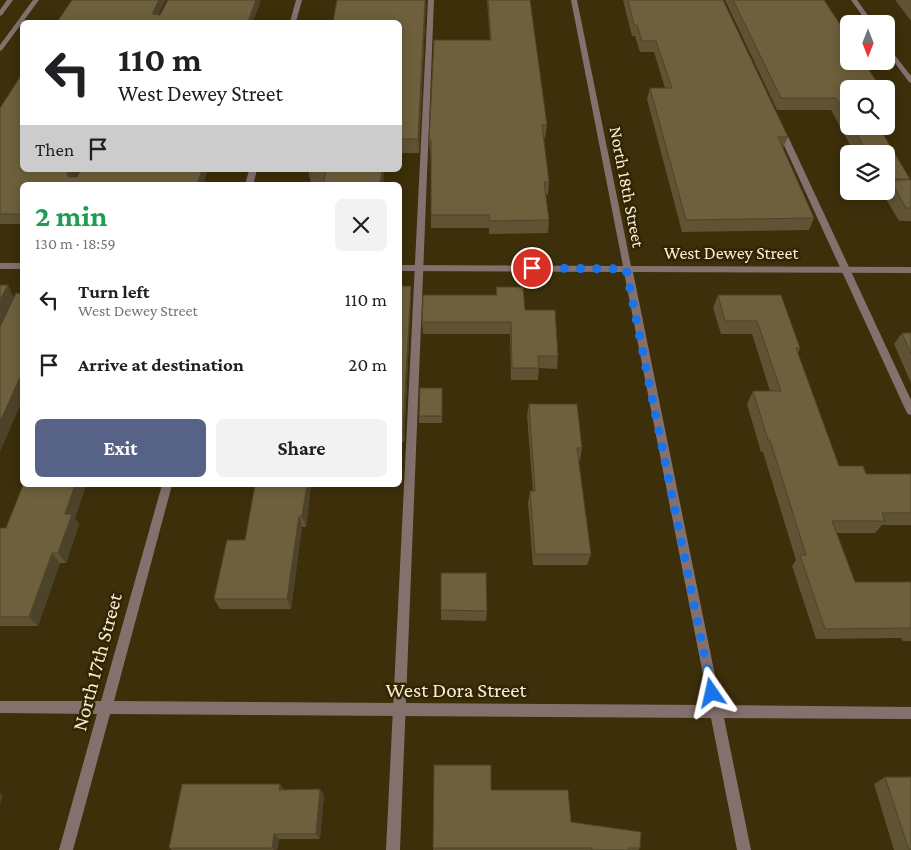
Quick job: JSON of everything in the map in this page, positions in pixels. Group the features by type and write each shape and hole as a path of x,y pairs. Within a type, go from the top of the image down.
{"street":[{"path":"0,14 10,0"},
{"path":"21,20 36,0"},
{"path":"294,20 299,0"},
{"path":"393,850 431,0"},
{"name":"North 18th Street","path":"574,0 626,269 744,850"},
{"path":"854,0 865,15"},
{"path":"0,48 20,21"},
{"path":"895,59 911,81"},
{"path":"779,126 911,411"},
{"path":"0,266 20,266"},
{"name":"West Dewey Street","path":"402,268 911,270"},
{"name":"North 17th Street","path":"66,850 166,487"},
{"name":"West Dora Street","path":"0,707 911,713"}],"building":[{"path":"72,0 159,0 153,14 160,15 168,0 256,0 249,20 58,20"},
{"path":"337,0 425,0 418,139 402,139 402,20 333,20"},
{"path":"488,0 530,0 547,125 542,125 549,182 544,182 549,220 490,221 489,215 431,215 431,140 429,140 434,40 491,40"},
{"path":"628,0 723,0 788,137 778,137 814,218 686,220 650,88 672,88 656,41 642,41 637,25 634,25"},
{"path":"733,0 824,0 840,24 840,70 869,70 876,80 840,80 840,105 836,98 781,98"},
{"path":"20,77 20,172 68,172 69,177 77,177 79,172 201,172 198,182 20,182 20,214 0,214 0,108"},
{"path":"857,135 884,135 890,145 863,145"},
{"path":"895,154 910,179 895,179"},
{"path":"326,172 382,172 380,182 324,182"},
{"path":"895,180 911,180 911,208 906,208 895,189"},
{"path":"0,285 8,285 0,300"},
{"path":"402,286 411,286 403,430"},
{"path":"496,287 523,287 525,310 555,310 558,356 538,356 539,368 512,368 511,322 422,322 423,295 497,295"},
{"path":"16,293 20,294 20,377 0,422 0,327"},
{"path":"718,295 781,295 800,348 796,348 839,466 863,466 866,474 911,474 911,513 882,513 885,521 832,521 855,582 911,582 911,628 825,629 800,555 806,555 753,391 781,391 757,321 725,321"},
{"path":"902,333 911,333 911,354"},
{"path":"420,388 442,388 442,416 419,416"},
{"path":"529,404 577,404 582,448 577,448 591,554 535,554 530,491 535,491"},
{"path":"22,487 74,487 65,514 72,514 58,553 52,553 29,617 0,617 0,528 6,528"},
{"path":"255,487 307,487 302,516 299,516 287,599 214,599 227,540 245,540"},
{"path":"441,573 486,573 487,611 441,610"},
{"path":"434,765 491,765 491,790 568,790 571,822 641,832 640,848 629,848 629,850 592,850 592,848 433,848"},
{"path":"885,777 911,777 911,850 909,850"},
{"path":"182,784 280,784 279,790 320,789 316,834 274,834 272,848 169,848"}],"route":[{"path":"532,268 626,269 712,693"}]}
